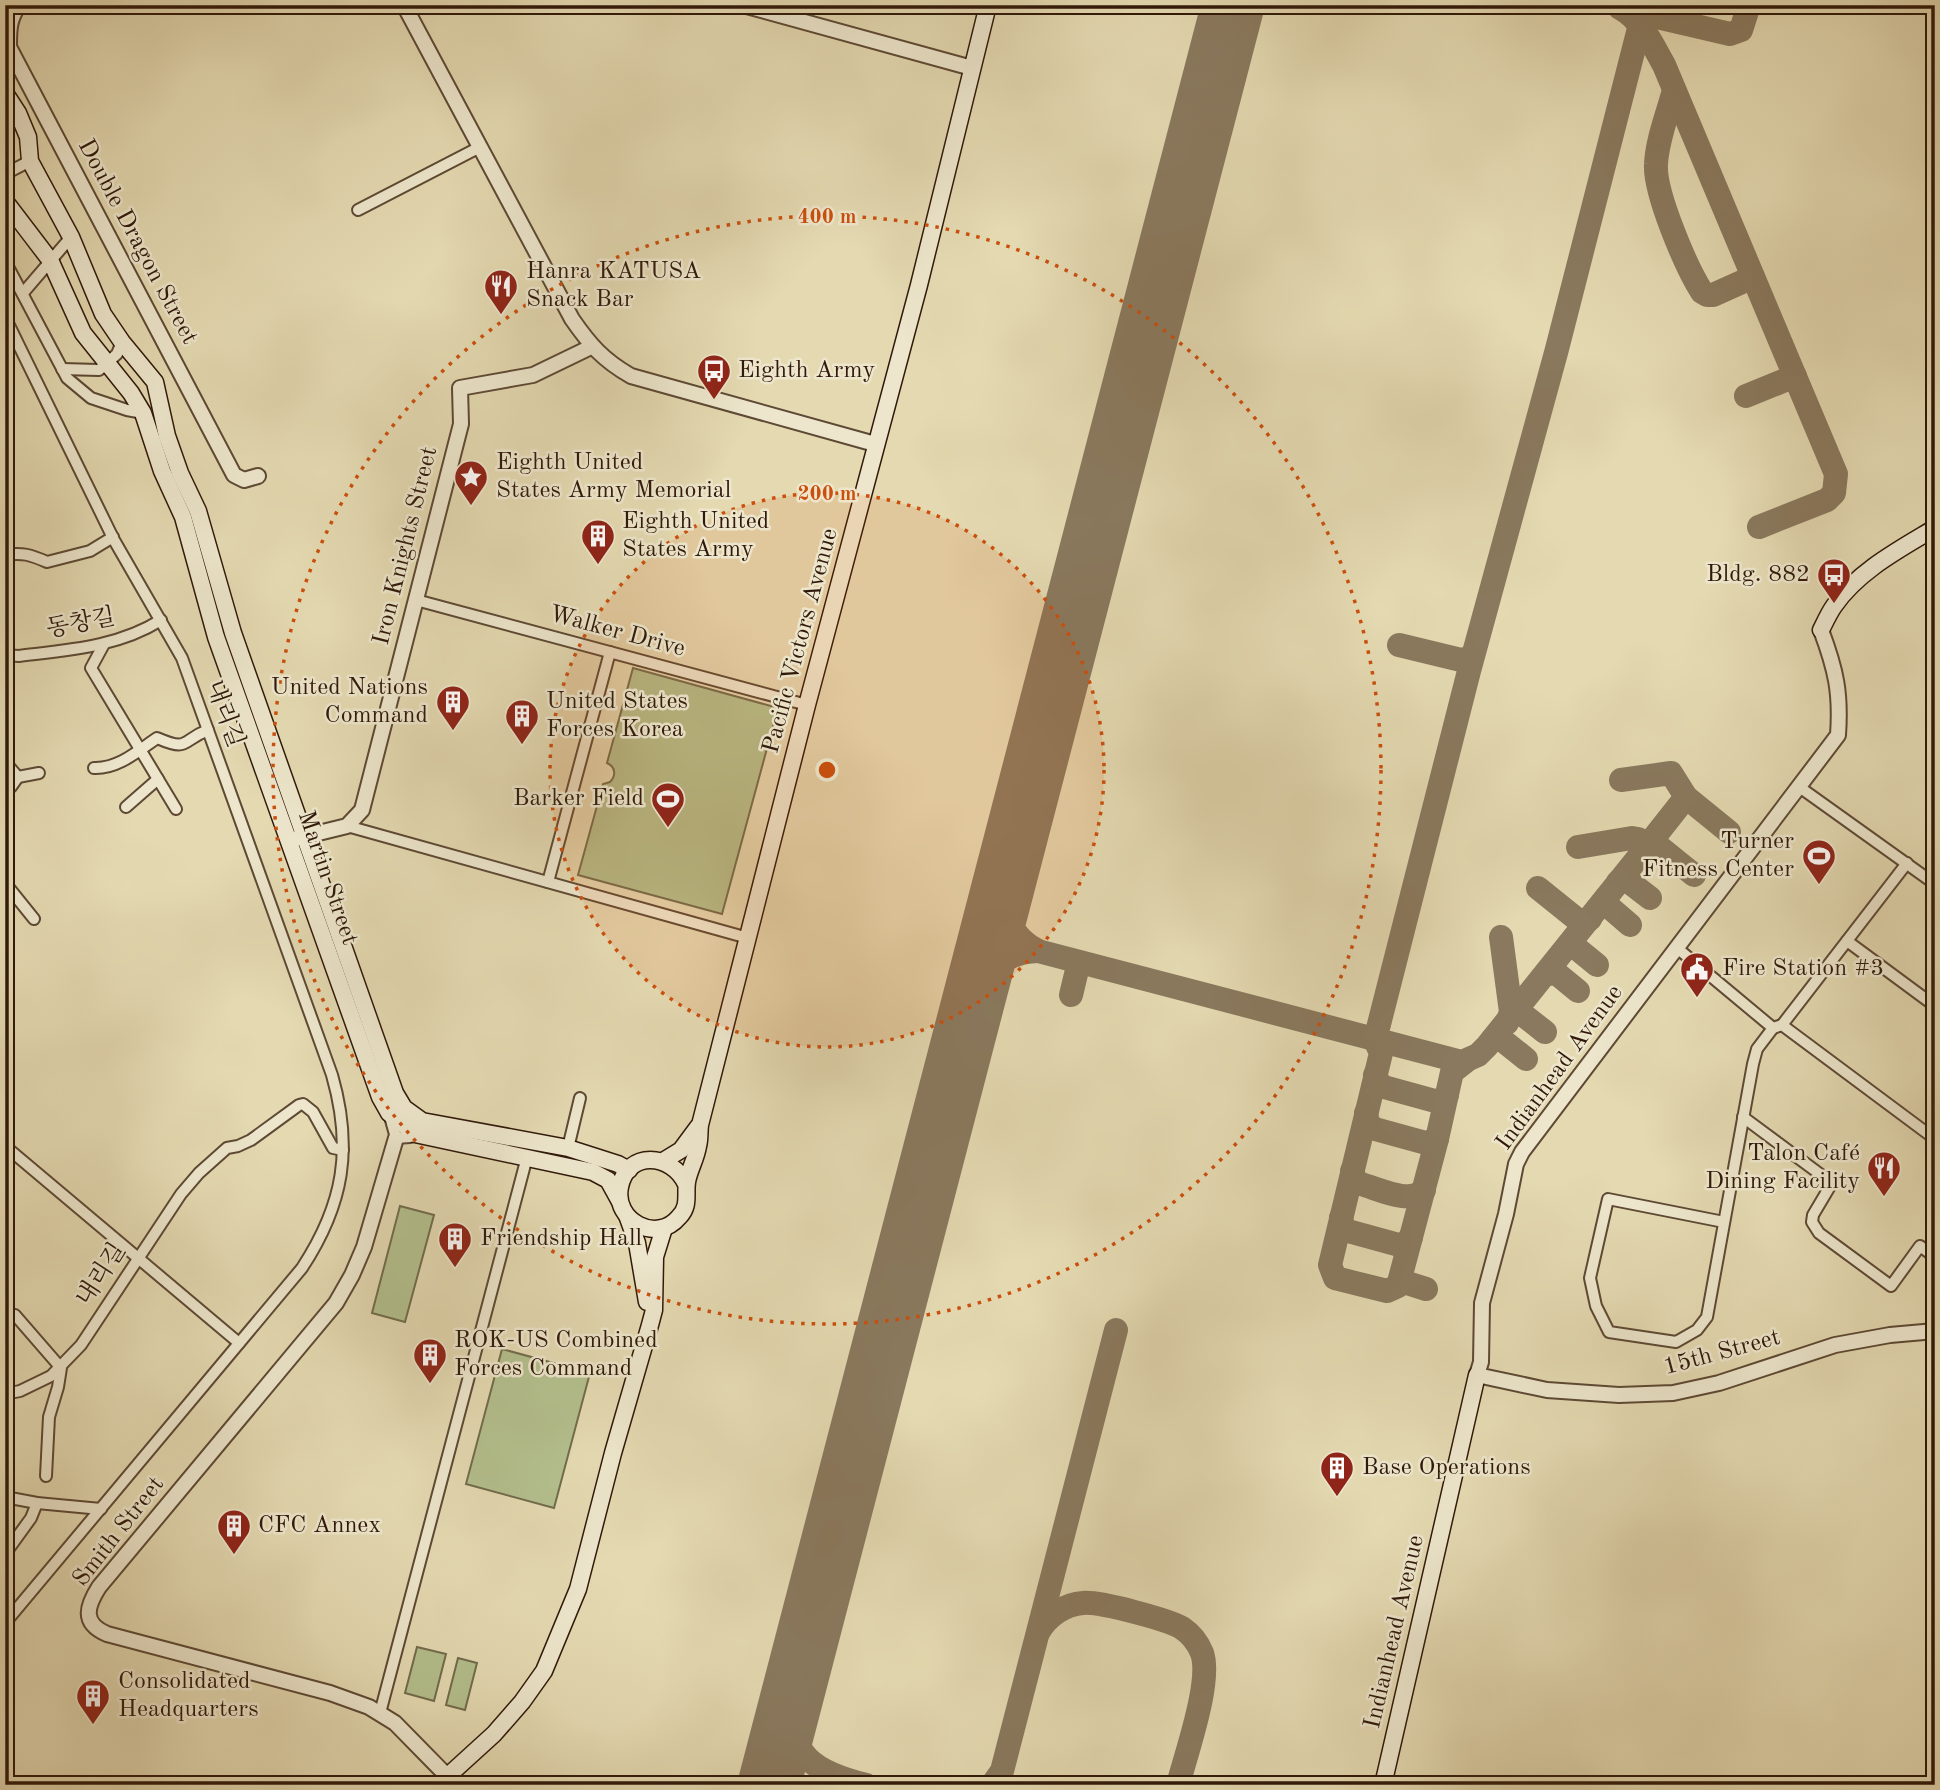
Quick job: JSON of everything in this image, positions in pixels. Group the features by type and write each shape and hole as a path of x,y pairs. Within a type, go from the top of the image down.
{"main road":[{"name":"Pacific Victors Avenue","path":"687,1184 699,1146 699,1125 875,444 919,285 988,5"},
{"name":"Martin Street","path":"5,93 18,113 28,137 30,161 71,237 103,314 155,382 167,436 180,473 198,511 233,633 380,1097 389,1113 415,1134 593,1172 608,1180 620,1202"},
{"name":"Martin Street","path":"5,201 50,260 83,333 143,412 162,471 183,517 216,637 395,1093 404,1108 422,1121 568,1148 629,1170"},
{"name":"Indianhead Avenue","path":"1821,630 1834,606 1856,582 1886,557 1935,527"},
{"path":"663,1161 687,1143 699,1125"},
{"path":"627,1217 644,1228 664,1228 672,1224 684,1211 687,1202 687,1184 677,1170 663,1161 646,1160 629,1170 620,1185 620,1202 637,1243 650,1325"},
{"path":"442,1780 494,1734 522,1702 549,1659 578,1589 654,1310 655,1257 664,1228"},
{"name":"Indianhead Avenue","path":"1383,1785 1477,1375"}],"street":[{"name":"Double Dragon Street","path":"19,5 12,15 9,27 9,47 234,475 244,480 258,476"},
{"path":"404,5 572,319 591,347 613,366 631,376 875,444"},
{"path":"743,5 972,68"},
{"path":"358,210 480,147"},
{"path":"5,174 30,161"},
{"path":"24,296 71,237"},
{"path":"5,261 67,378 91,398 127,410 143,412"},
{"name":"내리길","path":"5,317 9,335 113,537 182,658 332,1074 343,1121 344,1150 338,1192 328,1223 302,1268 5,1623"},
{"path":"62,369 99,370 117,354 122,342"},
{"name":"Iron Knights Street","path":"346,826 362,810 461,424 460,388 533,375 591,347"},
{"path":"5,555 20,552 47,562 90,551 113,537"},
{"name":"Walker Drive","path":"416,600 807,705"},
{"name":"동창길","path":"5,656 104,644 144,631 161,620"},
{"name":"Indianhead Avenue","path":"1477,1375 1481,1362 1482,1303 1506,1214 1516,1164 1552,1110 1838,735 1840,704 1835,666 1821,630"},
{"path":"104,644 91,668 176,809"},
{"path":"548,882 610,652"},
{"path":"94,768 103,769 115,765 157,738 181,747 194,736 208,730"},
{"path":"5,762 18,777"},
{"path":"5,789 11,787 18,777 39,773"},
{"path":"126,807 158,779"},
{"path":"1798,786 1935,884"},
{"path":"297,838 346,826 748,937"},
{"path":"1724,1222 1608,1199 1590,1278 1596,1306 1609,1332 1676,1342 1697,1330 1707,1317 1757,1049 1847,942 1907,863"},
{"path":"5,883 34,919"},
{"path":"1847,942 1935,1006"},
{"path":"1677,948 1777,1026 1935,1139"},
{"path":"568,1148 580,1098"},
{"name":"내리길","path":"5,1394 20,1391 51,1377 61,1368 81,1345 181,1194 199,1172 227,1148 251,1140 299,1105 309,1106 333,1148 344,1150"},
{"path":"389,1113 396,1138 410,1138 415,1134"},
{"path":"1743,1116 1832,1183 1813,1214 1815,1231 1891,1286 1920,1246 1935,1257"},
{"name":"Smith Street","path":"396,1138 362,1254 336,1303 99,1587 88,1611 93,1624 107,1634 350,1699 380,1713 411,1737 442,1780"},
{"path":"5,1146 239,1343"},
{"path":"380,1713 527,1157"},
{"path":"15,1315 61,1368 49,1417 46,1476"},
{"name":"15th Street","path":"1477,1375 1547,1390 1619,1395 1673,1393 1719,1382 1836,1345 1890,1335 1935,1331"},
{"path":"5,1497 101,1509"},
{"path":"5,1554 31,1518 37,1503"}],"green space":[{"name":"Barker Field","path":"633,668 778,708 722,914 578,875 603,784 610,782 614,774 607,763"},
{"path":"400,1206 434,1215 405,1322 372,1313"},
{"path":"502,1349 590,1373 554,1508 466,1484"},
{"path":"417,1647 446,1654 434,1701 405,1693"},
{"path":"458,1658 477,1663 465,1710 446,1705"}],"taxiway":[{"path":"1466,1061 1452,1072 1398,1286 1387,1291 1335,1278 1330,1265 1381,1053 1375,1040 1469,671 1557,349 1645,5"},
{"path":"1627,10 1730,34 1741,30 1749,5"},
{"path":"1620,8 1640,26 1664,65 1836,474 1834,493 1827,500 1759,527"},
{"path":"1674,90 1656,164 1665,210 1680,248 1695,280 1707,295 1713,295 1753,277"},
{"path":"1746,396 1795,376"},
{"path":"1399,645 1461,660 1470,658 1473,654"},
{"path":"1621,780 1671,773 1686,797 1641,854"},
{"path":"1686,797 1729,832"},
{"path":"1004,884 1005,905 1014,931 1038,951 1462,1062 1478,1055 1487,1046 1643,849 1638,839 1632,838 1578,847"},
{"path":"1652,841 1694,875"},
{"path":"1618,882 1628,881 1650,898"},
{"path":"1538,888 1579,921 1590,919"},
{"path":"1607,897 1608,906 1630,925"},
{"path":"1501,937 1511,1012 1507,1023"},
{"path":"1574,939 1575,947 1597,965"},
{"path":"976,993 994,969 1008,958 1038,951"},
{"path":"1071,995 1078,966 1084,964"},
{"path":"1547,974 1556,973 1578,991"},
{"path":"1513,1015 1522,1014 1545,1032"},
{"path":"1492,1040 1501,1039 1526,1059"},
{"path":"1375,1075 1384,1087 1435,1101 1447,1095"},
{"path":"1366,1113 1368,1124 1375,1129 1426,1143 1437,1139"},
{"path":"1352,1171 1355,1180 1361,1184 1394,1194 1411,1196 1424,1190"},
{"path":"1341,1218 1343,1227 1348,1231 1399,1245 1406,1243 1411,1237"},
{"path":"1401,1281 1426,1289"},
{"path":"992,1785 1002,1771 1116,1330"},
{"path":"1039,1631 1052,1616 1064,1608 1091,1603 1163,1620 1182,1628 1191,1636 1202,1653 1204,1681 1197,1718 1178,1785"},
{"path":"790,1698 791,1718 799,1748 819,1767 866,1785"}],"runway":[{"path":"769,1785 1233,5"}],"place":[{"name":"Hanra KATUSA Snack Bar","path":"501,316"},
{"name":"Eighth Army","path":"714,401"},
{"name":"Eighth United States Army Memorial","path":"471,507"},
{"name":"Eighth United States Army","path":"598,566"},
{"name":"Bldg. 882","path":"1834,605"},
{"name":"United Nations Command","path":"453,732"},
{"name":"United States Forces Korea","path":"522,746"},
{"name":"Barker Field","path":"668,829"},
{"name":"Turner Fitness Center","path":"1819,886"},
{"name":"Fire Station #3","path":"1697,999"},
{"name":"Talon Café Dining Facility","path":"1884,1198"},
{"name":"Friendship Hall","path":"455,1269"},
{"name":"ROK-US Combined Forces Command","path":"430,1385"},
{"name":"Base Operations","path":"1337,1498"},
{"name":"CFC Annex","path":"234,1556"},
{"name":"Consolidated Headquarters","path":"93,1726"}]}
